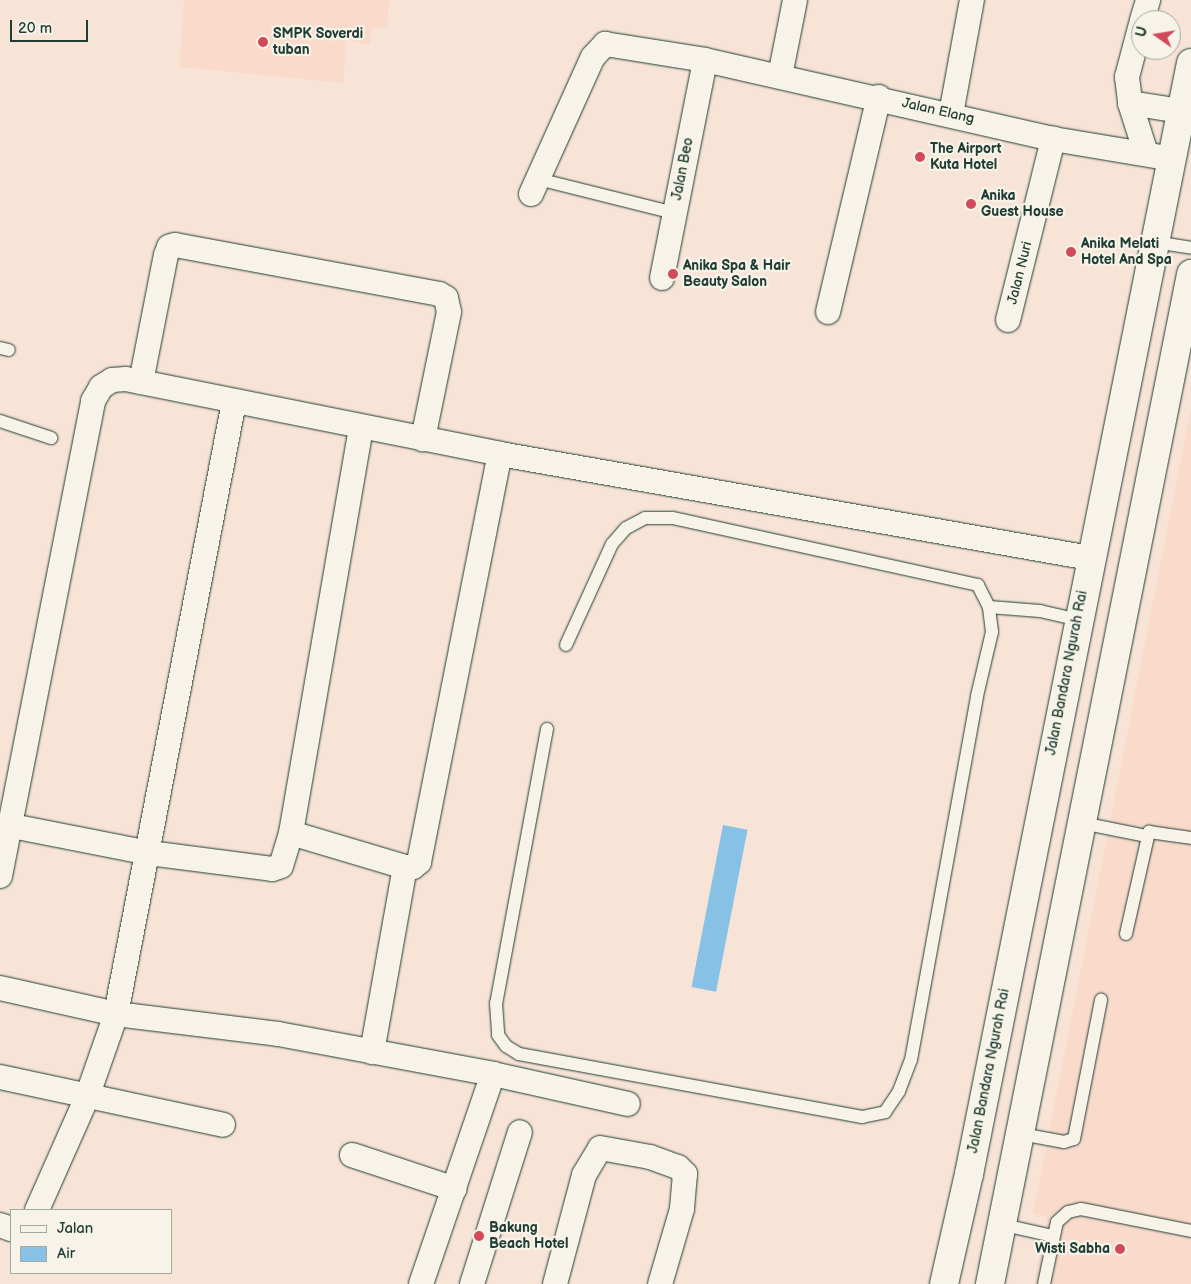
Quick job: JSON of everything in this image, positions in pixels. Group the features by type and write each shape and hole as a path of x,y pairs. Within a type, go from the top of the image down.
{"street":[{"path":"780,76 795,0"},
{"path":"951,114 972,0"},
{"name":"Jalan Elang","path":"534,186 593,57 605,44 705,60 951,114 1053,139 1159,156"},
{"path":"1131,59 1126,77 1130,103 1159,156"},
{"name":"Jalan Beo","path":"662,278 705,60"},
{"name":"Jalan Bandara Ngurah Rai","path":"944,1284 969,1174 1090,558 1155,242 1159,156 1181,111 1191,63"},
{"path":"828,312 879,98"},
{"path":"1130,103 1181,111"},
{"name":"Jalan Nuri","path":"1008,320 1053,139"},
{"path":"141,382 169,247 176,245 430,292 446,298 449,312 423,439"},
{"path":"990,1284 1004,1225 1061,924 1188,302 1191,274"},
{"path":"0,876 12,826 93,401 101,388 112,380 141,382 361,428 500,454 1090,558"},
{"path":"37,1209 87,1098 116,1014 149,853 234,402"},
{"path":"12,826 149,853 278,869 284,862 291,833 361,428"},
{"path":"291,833 405,867 416,866 421,854 500,454"},
{"path":"372,1052 405,867"},
{"path":"1020,916 1061,924"},
{"path":"0,988 116,1014 278,1034 493,1074 628,1104"},
{"path":"421,1284 493,1074"},
{"path":"0,1077 87,1098 223,1125"},
{"path":"472,1284 520,1132"},
{"path":"555,1284 584,1175 600,1148 607,1148 650,1157 678,1167 685,1174 682,1209 660,1284"},
{"path":"352,1155 455,1189"}],"lane":[{"path":"534,186 674,213"},
{"path":"1155,242 1191,248"},
{"path":"0,421 51,438"},
{"path":"547,729 496,1003 498,1035 506,1046 519,1054 862,1117 885,1112 899,1090 911,1060 976,696 992,632 989,607 978,585 964,580 672,518 645,518 626,528 612,544 566,645"},
{"path":"989,607 1040,611 1079,620"},
{"path":"1082,823 1146,836"},
{"path":"1126,934 1146,836 1153,831 1191,838"},
{"path":"1021,1134 1064,1142 1074,1139 1101,1000"},
{"path":"1044,1284 1052,1236 1062,1215 1081,1209 1191,1231"},
{"path":"1004,1225 1052,1236"}],"shaded area":[{"name":"SMPK Soverdi tuban","path":"184,0 389,0 387,26 371,30 370,45 346,40 343,83 179,67"},
{"path":"1191,408 1191,1284 1034,1284 1047,1216 1033,1214"}],"water":[{"path":"723,825 748,830 716,992 692,987"}],"place":[{"name":"SMPK Soverdi tuban","path":"263,42"},
{"name":"The Airport Kuta Hotel","path":"920,157"},
{"name":"Anika Guest House","path":"971,204"},
{"name":"Anika Melati Hotel And Spa","path":"1071,252"},
{"name":"Anika Spa & Hair Beauty Salon","path":"673,274"},
{"name":"Bakung Beach Hotel","path":"479,1236"},
{"name":"Wisti Sabha","path":"1120,1249"}]}
